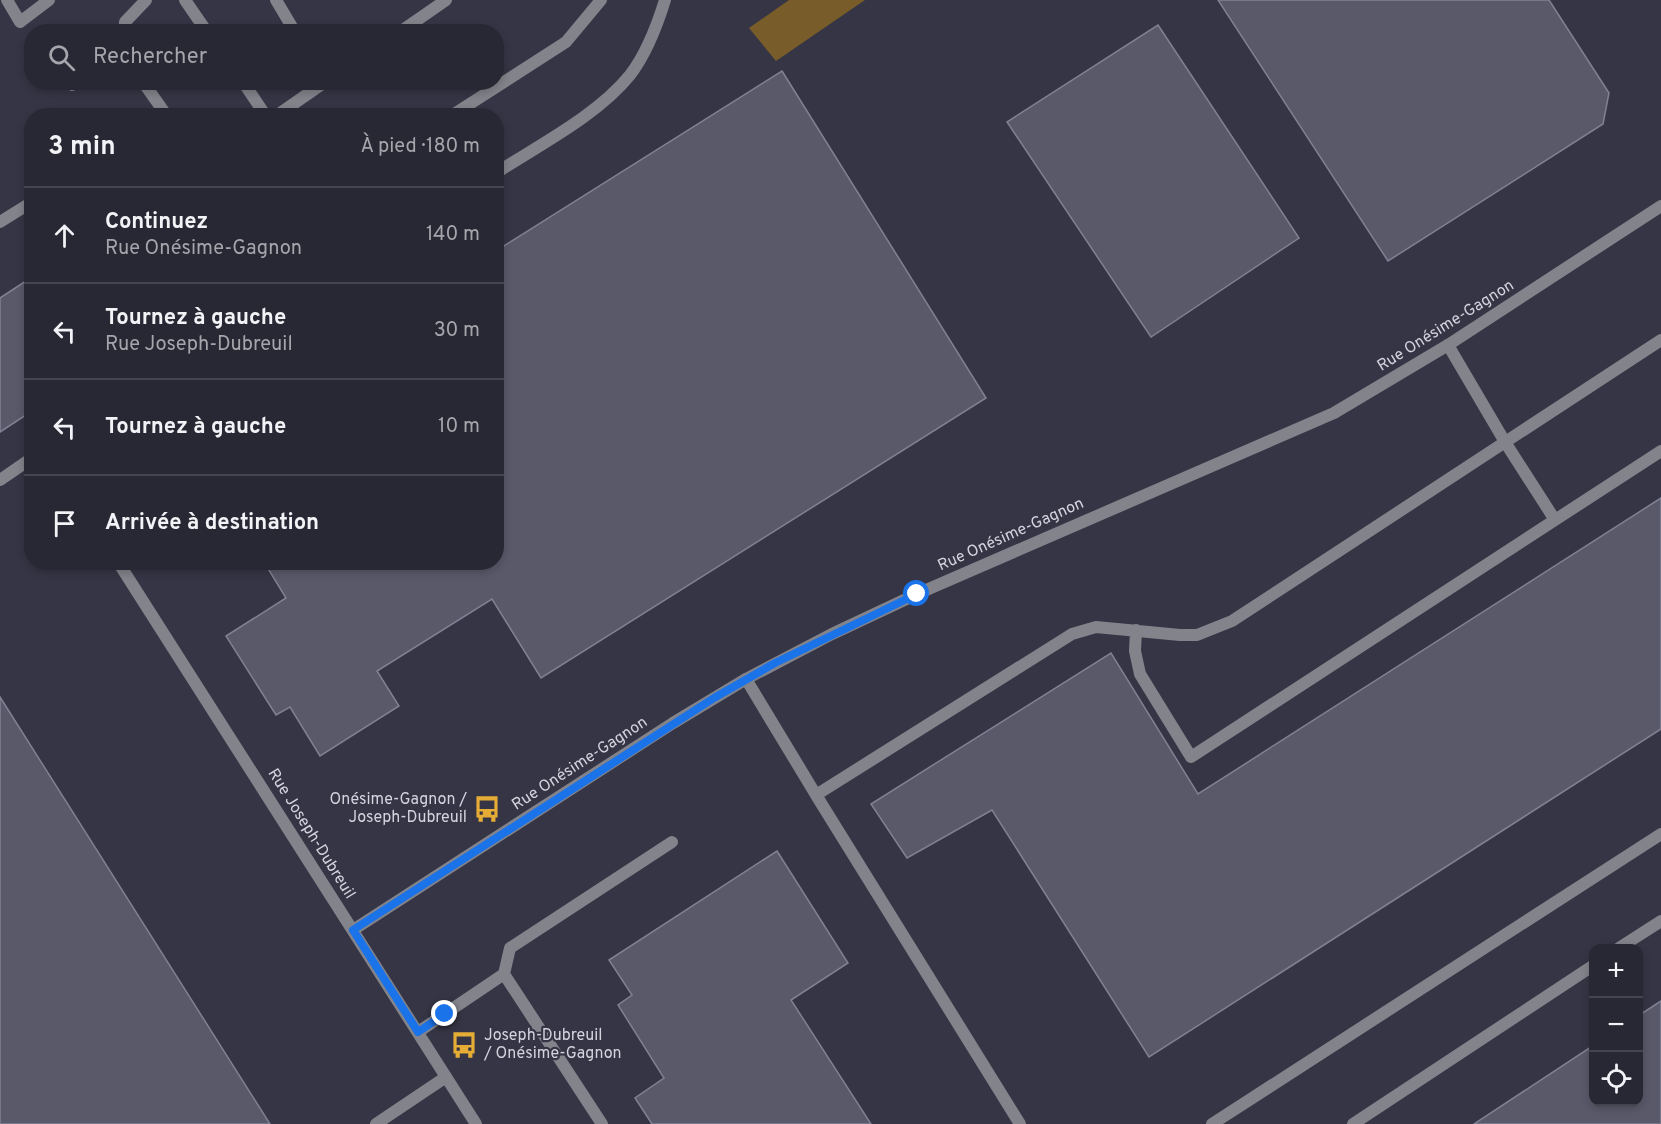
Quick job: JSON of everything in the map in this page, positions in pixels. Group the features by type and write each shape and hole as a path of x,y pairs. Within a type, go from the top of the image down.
{"street":[{"path":"7,0 20,22 49,0"},
{"path":"125,24 146,0"},
{"path":"185,0 202,24"},
{"path":"276,0 290,24"},
{"path":"412,24 446,0"},
{"path":"504,82 566,42 601,0"},
{"path":"504,168 593,110 630,75 656,30 665,0"},
{"path":"148,90 161,108"},
{"path":"248,90 261,108"},
{"path":"288,108 313,90"},
{"path":"463,108 491,90"},
{"path":"2,217 24,206"},
{"name":"Rue Onésime-Gagnon","path":"353,930 673,723 746,679 891,606 1317,421 1387,383 1448,345 1661,206"},
{"path":"816,795 1072,634 1096,627 1197,635 1232,621 1661,340"},
{"path":"1448,345 1505,442 1556,520"},
{"path":"1136,630 1135,651 1140,674 1191,757 1661,451"},
{"path":"0,480 24,464"},
{"name":"Rue Joseph-Dubreuil","path":"123,570 476,1124"},
{"path":"746,679 1020,1124"},
{"path":"1212,1124 1661,834"},
{"path":"418,1032 504,974 510,948 672,842"},
{"path":"1625,944 1661,921"},
{"path":"1353,1124 1589,968"},
{"path":"504,974 602,1124"},
{"path":"376,1124 446,1077"}],"shaded area":[{"path":"789,0 865,0 776,61 749,28"}],"building":[{"path":"1218,0 1549,0 1609,93 1603,124 1388,261"},
{"path":"1158,25 1299,238 1151,337 1007,122"},
{"path":"782,71 986,398 541,678 492,599 377,671 399,706 320,756 290,707 276,715 226,636 286,598 269,570 504,570 504,246"},
{"path":"24,282 24,416 0,432 0,298"},
{"path":"1661,498 1661,729 1149,1057 992,810 907,858 871,804 1111,653 1198,794"},
{"path":"0,697 270,1124 0,1124"},
{"path":"777,851 848,963 791,1000 871,1124 652,1124 635,1098 664,1078 618,1005 632,995 609,960"},
{"path":"1661,1001 1661,1124 1474,1124 1589,1048 1589,1106 1643,1106 1643,1013"}],"place":[{"name":"Onésime-Gagnon / Joseph-Dubreuil","path":"487,809"},
{"name":"Joseph-Dubreuil / Onésime-Gagnon","path":"464,1045"}],"route":[{"path":"445,1014 418,1032 353,930 714,698 775,663 917,594"}]}
